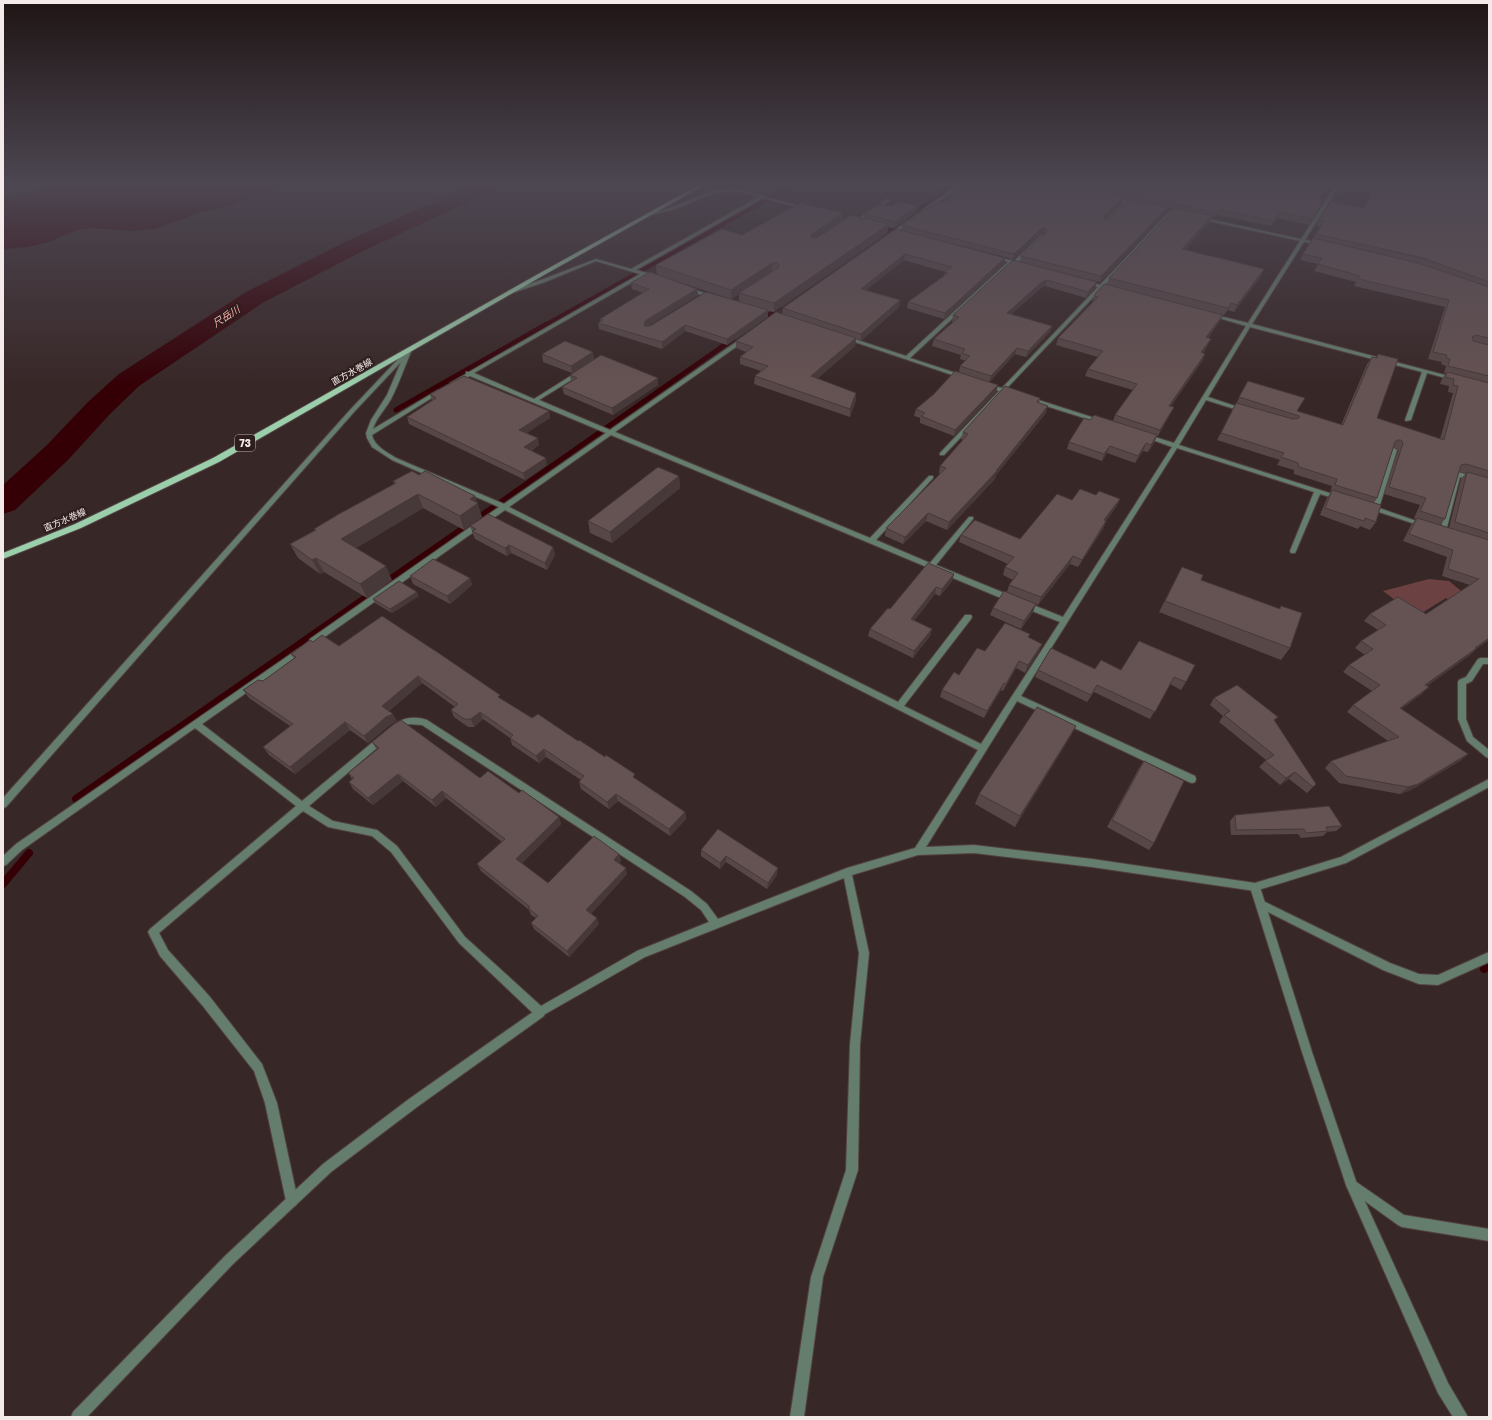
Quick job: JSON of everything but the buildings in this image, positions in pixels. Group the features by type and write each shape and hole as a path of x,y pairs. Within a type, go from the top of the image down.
{"main road":[{"name":"直方水巻線","path":"3,556 78,526 216,460 581,252"}],"street":[{"path":"632,270 665,252"},
{"path":"907,358 1024,252"},
{"path":"942,454 1132,252"},
{"path":"918,851 1176,445 1295,252"},
{"path":"987,255 1029,266"},
{"path":"509,292 543,282 596,260 641,272 660,279"},
{"path":"369,434 468,373 641,272"},
{"path":"1078,280 1114,290"},
{"path":"682,287 719,299"},
{"path":"699,299 705,295"},
{"path":"1204,313 1460,380"},
{"path":"3,862 19,847 196,724 499,505 751,334"},
{"path":"842,337 972,380"},
{"path":"408,352 388,400 373,423 369,434 373,444 394,459 499,505 983,749"},
{"path":"3,804 352,411 408,352"},
{"path":"1408,420 1424,371"},
{"path":"534,401 582,372"},
{"path":"468,373 1065,621"},
{"path":"980,383 1017,395"},
{"path":"1024,397 1108,424"},
{"path":"1204,398 1248,411"},
{"path":"1138,433 1346,500"},
{"path":"1375,509 1394,450"},
{"path":"1436,529 1446,532 1458,474 1489,484"},
{"path":"871,541 931,477"},
{"path":"1293,551 1318,491"},
{"path":"1361,505 1428,526"},
{"path":"931,566 971,518"},
{"path":"899,706 968,617"},
{"path":"1489,661 1481,662 1469,679 1462,682 1462,719 1470,739 1489,755"},
{"path":"1016,697 1192,779"},
{"path":"292,1202 271,1103 258,1068 206,1001 164,953 153,932 303,807 394,728 405,722 413,720 424,722 688,894 704,907 716,924"},
{"path":"196,724 303,807 331,824 374,833 394,849 462,940 540,1012"},
{"path":"78,1417 229,1260 327,1168 400,1112 540,1012 641,954 848,872 918,851 974,849 1092,863 1255,887 1343,860 1489,783"},
{"path":"797,1417 817,1277 852,1170 855,1044 864,953 848,872"},
{"path":"1255,887 1307,1052 1352,1185 1442,1388 1460,1417"},
{"path":"1261,904 1387,967 1419,979 1438,980 1489,957"},
{"path":"1352,1185 1402,1221 1489,1235"}],"shaded area":[{"path":"1429,579 1449,581 1482,608 1489,626 1446,598 1417,616 1383,591"}],"waterway":[{"name":"尺岳川","path":"3,503 57,453 99,408 129,380 255,297 343,252"},
{"path":"545,325 674,252"},
{"path":"760,321 779,307"},
{"path":"396,410 547,324"},
{"path":"496,505 733,339"},
{"path":"384,583 498,504"},
{"path":"166,736 373,592"},
{"path":"76,799 168,735"},
{"path":"3,884 29,853"},
{"path":"1484,969 1489,966"}]}
